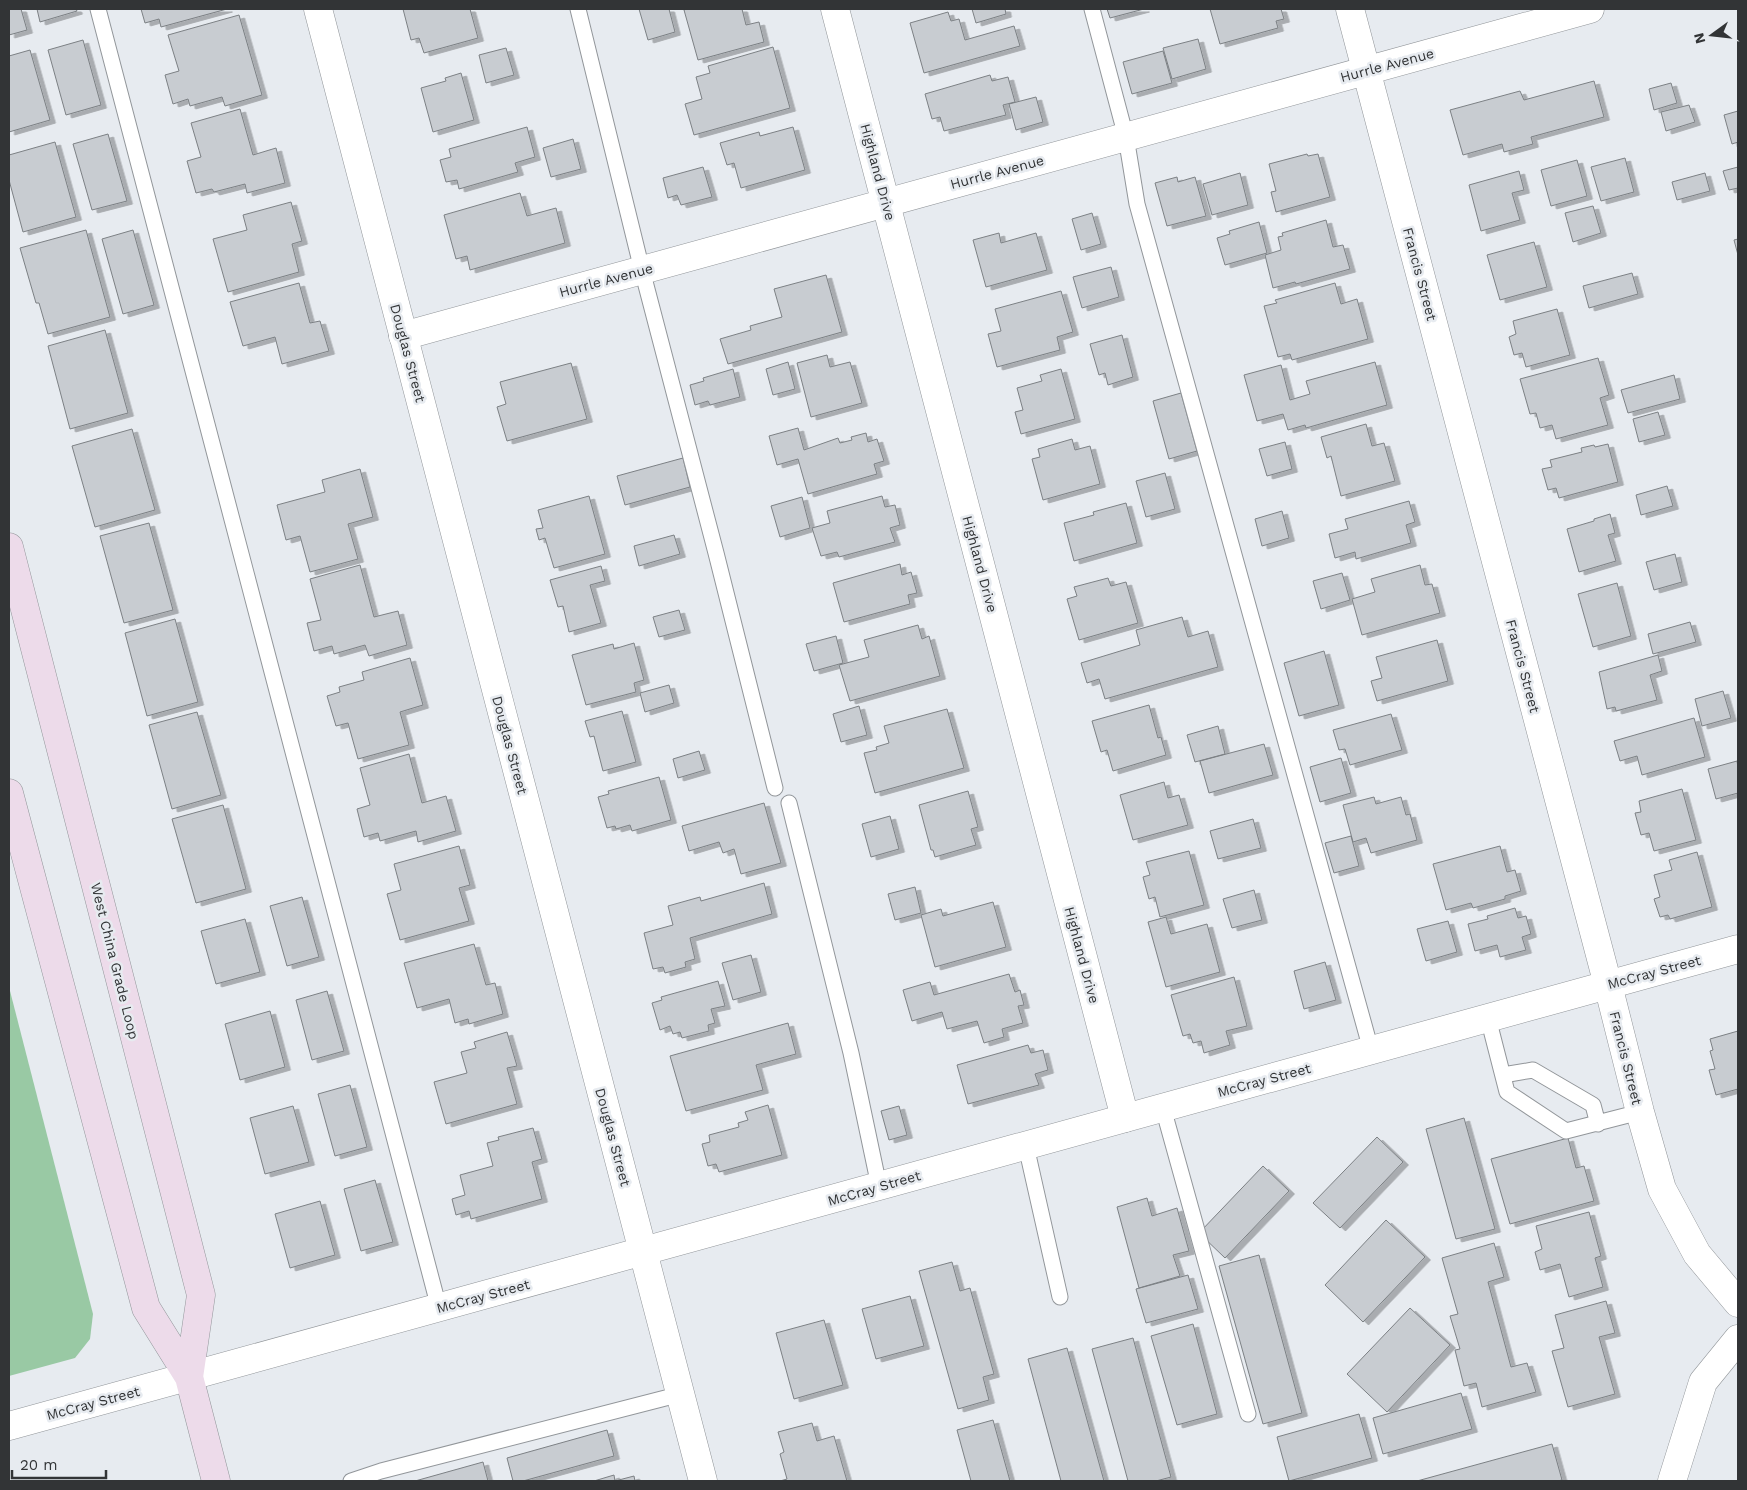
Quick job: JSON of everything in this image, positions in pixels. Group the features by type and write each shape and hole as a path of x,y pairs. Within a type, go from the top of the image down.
{"main road":[{"name":"West China Grade Loop","path":"9,547 201,1294 189,1377"},
{"name":"West China Grade Loop","path":"9,793 146,1308 189,1377 216,1481"}],"street":[{"name":"Douglas Street","path":"318,9 703,1481"},
{"name":"Highland Drive","path":"835,9 1125,1118"},
{"name":"Francis Street","path":"1350,9 1662,1190 1697,1254 1738,1303"},
{"name":"Hurrle Avenue","path":"404,336 1590,9"},
{"name":"McCray Street","path":"9,1426 1738,949"},
{"path":"1672,1481 1703,1382 1738,1339"}],"lane":[{"path":"98,9 439,1308"},
{"path":"578,9 642,270 774,788"},
{"path":"1092,9 1126,137 1137,204 1371,1050"},
{"path":"789,803 851,1053 879,1186"},
{"path":"1488,1018 1507,1092 1566,1131 1640,1112"},
{"path":"1503,1075 1533,1070 1593,1105 1598,1124"},
{"path":"1163,1108 1248,1414"},
{"path":"1026,1146 1060,1296"},
{"path":"350,1481 382,1471 680,1394"}],"green space":[{"path":"9,987 93,1314 90,1339 75,1358 9,1376"}],"building":[{"path":"9,9 21,9 27,30 9,35"},
{"path":"37,9 76,9 77,11 40,22"},
{"path":"141,9 227,9 161,27 159,19 145,23"},
{"path":"403,9 470,9 478,38 424,53 419,38 411,40"},
{"path":"639,9 669,9 675,32 648,40"},
{"path":"742,9 746,25 759,22 764,42 698,60 684,10"},
{"path":"972,9 1005,9 1006,14 976,23"},
{"path":"1107,9 1144,9 1110,18"},
{"path":"1210,9 1281,9 1284,19 1276,21 1278,28 1220,44"},
{"path":"948,12 951,21 959,19 965,40 1014,26 1020,46 924,73 910,23"},
{"path":"239,15 262,95 225,106 222,97 190,106 188,99 173,104 165,75 179,71 168,35"},
{"path":"1198,39 1206,69 1172,79 1163,48"},
{"path":"83,40 101,105 66,115 48,50"},
{"path":"773,47 790,108 694,135 685,104 702,99 696,77 710,73 708,66"},
{"path":"506,48 514,75 486,83 479,55"},
{"path":"30,50 50,120 9,132 9,56"},
{"path":"1163,51 1172,83 1132,94 1123,62"},
{"path":"461,73 474,120 433,132 421,88 446,81 445,78"},
{"path":"990,75 992,81 1008,77 1015,102 1003,105 1006,115 944,131 940,117 932,119 925,94"},
{"path":"1594,81 1604,117 1531,137 1533,144 1504,152 1502,144 1463,155 1450,110 1520,91 1524,100"},
{"path":"1671,83 1677,103 1654,110 1649,89"},
{"path":"1036,97 1043,122 1016,130 1009,104"},
{"path":"1689,105 1695,122 1666,131 1661,112"},
{"path":"240,109 253,155 276,148 285,183 247,193 245,184 214,192 212,189 196,193 187,161 201,157 191,123"},
{"path":"1738,111 1738,142 1732,144 1724,115"},
{"path":"527,127 535,157 515,163 518,172 459,189 457,180 446,182 440,160 451,157 449,149"},
{"path":"793,127 805,170 741,188 734,163 727,165 720,143 759,132 760,136"},
{"path":"108,134 127,201 92,210 73,144"},
{"path":"573,139 581,169 551,177 543,148"},
{"path":"55,142 76,217 23,232 9,180 9,155"},
{"path":"1307,154 1308,156 1318,154 1330,197 1276,212 1271,192 1276,191 1269,164"},
{"path":"1625,158 1634,192 1601,201 1591,167"},
{"path":"1577,160 1587,196 1551,206 1541,170"},
{"path":"703,167 712,197 681,205 677,195 668,198 663,178"},
{"path":"1738,167 1738,188 1729,190 1723,171"},
{"path":"1519,171 1524,190 1512,193 1520,220 1481,231 1469,185"},
{"path":"1240,173 1248,205 1212,215 1203,184"},
{"path":"1705,173 1710,191 1677,200 1672,182"},
{"path":"1177,177 1178,182 1195,177 1206,216 1167,226 1155,183"},
{"path":"520,193 527,216 556,208 565,243 470,270 467,256 456,259 444,215"},
{"path":"291,202 302,241 292,244 299,272 228,292 213,239 247,230 243,215"},
{"path":"1593,206 1601,233 1573,242 1565,213"},
{"path":"1092,213 1101,244 1081,250 1072,219"},
{"path":"1326,220 1333,247 1343,245 1350,269 1296,284 1295,282 1273,288 1265,255 1281,250 1278,237 1283,236 1282,233"},
{"path":"1259,222 1267,253 1225,265 1217,238 1230,234 1229,231"},
{"path":"86,230 110,317 48,334 39,303 36,303 20,248"},
{"path":"133,230 154,305 123,314 102,239"},
{"path":"999,233 1001,243 1036,233 1047,270 986,287 973,240"},
{"path":"1738,239 1738,255 1734,240"},
{"path":"1534,242 1547,287 1500,300 1487,255"},
{"path":"1111,267 1119,297 1082,308 1073,277"},
{"path":"1632,273 1638,294 1589,308 1583,286"},
{"path":"826,275 842,332 728,364 720,339 751,330 750,326 782,317 774,289"},
{"path":"299,283 310,323 320,321 329,351 282,364 275,337 243,346 230,302"},
{"path":"1335,283 1341,304 1357,299 1368,339 1292,360 1290,354 1278,357 1264,306 1277,303 1275,300"},
{"path":"1061,291 1073,332 1057,337 1060,350 997,367 988,334 1001,331 995,309"},
{"path":"1557,309 1570,355 1526,367 1522,353 1514,355 1509,337 1516,334 1513,321"},
{"path":"105,330 128,413 70,429 48,346"},
{"path":"1122,335 1133,377 1108,385 1105,373 1099,375 1090,344"},
{"path":"827,355 830,367 850,362 862,403 811,417 797,363"},
{"path":"1598,358 1609,395 1600,398 1608,425 1556,439 1552,425 1540,428 1536,413 1530,414 1520,379"},
{"path":"788,362 795,389 773,395 766,369"},
{"path":"1375,362 1387,405 1306,428 1305,425 1288,430 1283,414 1257,421 1244,375 1281,365 1290,400 1310,394 1306,381"},
{"path":"571,363 587,419 507,441 497,407 506,404 500,382"},
{"path":"733,369 740,397 710,405 708,401 695,405 690,385 704,381 703,378"},
{"path":"1061,369 1075,419 1021,434 1015,412 1023,410 1017,388 1042,381 1040,375"},
{"path":"1674,375 1680,399 1628,413 1621,390"},
{"path":"1181,393 1197,451 1169,459 1153,401"},
{"path":"1658,412 1665,435 1639,442 1633,419"},
{"path":"1366,424 1372,446 1384,443 1395,481 1341,496 1331,456 1327,458 1321,437"},
{"path":"798,428 804,450 838,438 840,443 852,440 851,437 866,433 868,442 877,439 884,461 874,464 877,474 808,494 798,459 777,465 769,436"},
{"path":"132,429 155,510 95,527 72,446"},
{"path":"1072,439 1075,450 1090,446 1100,484 1043,500 1032,459 1040,457 1038,449"},
{"path":"1285,442 1292,469 1267,476 1259,449"},
{"path":"1608,444 1618,482 1559,498 1556,488 1548,490 1542,469 1552,467 1550,460 1582,452 1581,448"},
{"path":"683,458 690,487 625,505 617,476"},
{"path":"360,469 373,517 348,524 358,559 310,572 300,536 286,540 277,505 325,492 322,480"},
{"path":"1165,473 1175,509 1146,517 1136,481"},
{"path":"1667,486 1673,506 1641,515 1636,495"},
{"path":"589,496 605,554 554,568 545,538 539,540 536,529 543,528 538,510"},
{"path":"882,496 885,507 895,505 900,525 890,528 895,542 839,557 837,552 821,556 812,528 830,523 827,511"},
{"path":"802,497 810,528 780,537 771,506"},
{"path":"1409,501 1415,522 1406,525 1411,543 1356,559 1355,552 1335,558 1329,534 1348,529 1345,519"},
{"path":"1126,503 1137,543 1074,561 1064,523 1094,515 1093,512"},
{"path":"1282,511 1289,538 1262,546 1255,519"},
{"path":"1610,514 1615,533 1608,535 1616,561 1579,572 1567,529"},
{"path":"149,523 173,610 124,623 100,536"},
{"path":"674,535 680,554 639,566 634,546"},
{"path":"1675,554 1682,582 1654,590 1646,562"},
{"path":"900,564 902,575 911,572 917,593 908,595 910,604 844,622 833,583"},
{"path":"360,565 374,617 398,611 407,645 369,656 365,645 334,654 332,646 314,651 307,623 321,620 310,579"},
{"path":"1420,565 1425,585 1432,584 1440,613 1362,635 1352,599 1375,592 1371,579"},
{"path":"601,566 605,581 590,585 601,623 569,632 563,606 558,607 550,580"},
{"path":"1342,573 1350,600 1321,609 1313,581"},
{"path":"1108,578 1111,586 1126,582 1138,623 1079,640 1067,599 1077,596 1074,587"},
{"path":"1617,583 1631,636 1593,647 1578,594"},
{"path":"679,610 685,630 659,637 653,617"},
{"path":"1182,617 1188,637 1208,631 1218,667 1105,699 1099,679 1087,683 1081,663 1140,645 1136,630"},
{"path":"175,619 198,702 147,716 125,633"},
{"path":"1690,622 1696,642 1653,654 1648,634"},
{"path":"918,625 922,639 929,636 940,676 850,701 839,665 869,657 864,640"},
{"path":"836,636 843,663 814,671 806,644"},
{"path":"1437,640 1448,681 1377,701 1371,681 1382,678 1376,657"},
{"path":"634,643 644,680 634,683 636,692 586,705 572,655 613,644 614,649"},
{"path":"1324,651 1339,705 1299,716 1284,663"},
{"path":"1658,655 1662,671 1650,675 1657,700 1616,711 1615,707 1607,709 1599,672"},
{"path":"410,658 423,705 400,712 409,745 358,759 348,723 336,726 327,696 340,692 339,687 364,680 362,672"},
{"path":"669,685 674,703 645,712 640,693"},
{"path":"1723,691 1731,718 1702,726 1695,699"},
{"path":"1149,705 1158,738 1161,737 1166,755 1113,771 1107,750 1101,752 1092,721"},
{"path":"859,706 867,735 841,742 833,714"},
{"path":"947,709 964,768 875,793 864,753 877,750 876,747 889,743 884,726"},
{"path":"622,711 636,762 603,771 594,736 590,737 585,721"},
{"path":"197,712 221,795 172,809 149,725"},
{"path":"1391,714 1402,750 1350,765 1345,749 1339,750 1333,730"},
{"path":"1694,718 1705,757 1642,775 1637,756 1620,761 1614,741"},
{"path":"1218,726 1225,754 1195,762 1187,735"},
{"path":"1264,744 1273,775 1209,793 1200,761"},
{"path":"699,751 705,770 678,778 673,759"},
{"path":"409,754 422,803 446,796 456,831 418,842 416,831 380,841 378,833 364,837 357,809 370,805 360,768"},
{"path":"1341,758 1351,793 1320,802 1310,767"},
{"path":"1737,761 1738,793 1716,799 1708,769"},
{"path":"659,777 671,820 632,831 630,825 616,829 615,826 607,828 598,797 609,794 608,791"},
{"path":"1164,782 1168,798 1179,795 1188,825 1133,840 1120,795"},
{"path":"1682,789 1696,840 1654,851 1649,833 1641,835 1635,813 1641,812 1639,801"},
{"path":"968,791 978,827 971,829 976,845 935,857 933,850 931,850 919,805"},
{"path":"1374,797 1376,804 1401,797 1406,815 1410,814 1417,840 1371,853 1366,838 1353,842 1343,805"},
{"path":"764,803 781,863 741,874 734,849 723,853 719,842 689,851 682,826"},
{"path":"223,805 246,889 196,903 172,819"},
{"path":"890,816 899,849 871,857 862,824"},
{"path":"1253,819 1261,848 1218,859 1210,831"},
{"path":"1351,836 1359,866 1334,873 1325,843"},
{"path":"459,846 470,885 459,888 469,921 400,940 387,894 401,890 394,864"},
{"path":"1500,846 1507,872 1515,870 1521,891 1505,896 1505,899 1473,908 1471,903 1446,910 1433,864"},
{"path":"1189,851 1204,905 1160,917 1155,897 1149,899 1143,877 1150,875 1146,862"},
{"path":"1697,852 1712,907 1670,919 1668,915 1660,917 1654,899 1660,897 1654,875 1672,870 1669,860"},
{"path":"764,883 772,914 690,938 695,959 685,962 686,967 665,973 663,967 653,969 644,933 673,925 668,906 700,897 701,901"},
{"path":"915,887 921,913 895,920 888,894"},
{"path":"1254,890 1262,920 1232,928 1223,899"},
{"path":"302,897 319,957 287,966 270,906"},
{"path":"993,902 1006,947 935,967 921,915 941,909 943,916"},
{"path":"1515,908 1518,918 1526,916 1531,934 1522,937 1526,950 1500,957 1497,945 1475,951 1468,924 1488,919 1487,916"},
{"path":"1166,917 1171,934 1207,924 1220,972 1166,987 1148,922"},
{"path":"245,919 260,972 216,984 201,931"},
{"path":"1448,921 1457,952 1426,961 1417,929"},
{"path":"474,944 486,985 495,983 503,1014 469,1024 468,1019 455,1023 449,999 417,1008 404,963"},
{"path":"751,955 761,992 733,1000 722,963"},
{"path":"1325,962 1336,1000 1304,1009 1294,971"},
{"path":"1009,974 1015,992 1020,990 1024,1005 1018,1006 1023,1023 1002,1029 1004,1037 984,1043 977,1021 947,1029 942,1012 912,1021 903,990 930,982 934,995"},
{"path":"1234,977 1247,1026 1226,1031 1230,1045 1204,1053 1201,1041 1193,1043 1190,1034 1183,1036 1171,995"},
{"path":"718,981 725,1006 711,1009 715,1023 708,1025 709,1031 682,1038 680,1032 673,1034 670,1026 660,1030 652,1003 662,1000 661,997"},
{"path":"327,991 344,1051 312,1060 296,1000"},
{"path":"270,1011 285,1067 240,1080 225,1024"},
{"path":"788,1023 796,1054 756,1065 763,1090 686,1111 670,1056"},
{"path":"1738,1031 1738,1089 1716,1095 1709,1070 1715,1069 1710,1051 1713,1050 1710,1039"},
{"path":"507,1032 517,1066 507,1068 517,1104 446,1124 434,1082 467,1073 461,1052 476,1048 474,1042"},
{"path":"1028,1045 1031,1053 1043,1050 1048,1070 1035,1074 1039,1085 968,1104 957,1065"},
{"path":"350,1085 367,1147 335,1156 318,1094"},
{"path":"768,1105 782,1155 719,1172 716,1164 708,1166 702,1144 710,1142 709,1135 739,1127 738,1123 748,1120 745,1112"},
{"path":"293,1106 309,1162 265,1174 250,1118"},
{"path":"899,1106 907,1135 889,1140 881,1111"},
{"path":"1464,1118 1495,1229 1456,1239 1426,1129"},
{"path":"533,1128 542,1159 532,1162 542,1199 471,1219 469,1211 456,1215 452,1199 465,1195 460,1175 493,1166 487,1143 499,1140 498,1137"},
{"path":"1377,1137 1403,1162 1340,1228 1313,1203"},
{"path":"1568,1138 1576,1168 1584,1166 1594,1201 1510,1224 1491,1159"},
{"path":"1263,1166 1289,1191 1225,1258 1199,1233"},
{"path":"375,1180 393,1242 361,1251 344,1189"},
{"path":"1147,1198 1152,1216 1177,1208 1189,1251 1173,1255 1180,1276 1139,1288 1117,1207"},
{"path":"320,1201 335,1255 290,1268 275,1214"},
{"path":"1589,1212 1601,1256 1595,1258 1603,1287 1569,1297 1560,1264 1540,1270 1535,1252 1542,1249 1536,1226"},
{"path":"1386,1220 1425,1257 1363,1322 1325,1285"},
{"path":"1494,1243 1504,1277 1488,1282 1511,1367 1527,1363 1536,1392 1482,1407 1476,1383 1464,1386 1455,1350 1460,1349 1450,1316 1458,1314 1442,1258"},
{"path":"1259,1255 1302,1413 1263,1424 1219,1266"},
{"path":"952,1262 960,1291 970,1288 994,1374 983,1377 989,1400 958,1409 919,1271"},
{"path":"1188,1275 1198,1309 1146,1323 1136,1289"},
{"path":"910,1296 924,1346 876,1359 862,1309"},
{"path":"1606,1301 1615,1333 1599,1337 1615,1394 1568,1407 1552,1351 1564,1348 1555,1315"},
{"path":"1410,1308 1450,1345 1387,1412 1347,1374"},
{"path":"824,1320 843,1385 794,1399 776,1333"},
{"path":"1193,1324 1217,1414 1177,1425 1151,1336"},
{"path":"1133,1338 1171,1477 1156,1481 1128,1481 1092,1349"},
{"path":"1067,1348 1104,1481 1061,1481 1028,1359"},
{"path":"1461,1393 1472,1429 1383,1454 1373,1418"},
{"path":"1359,1414 1372,1458 1289,1481 1277,1437"},
{"path":"993,1420 1010,1481 971,1481 957,1430"},
{"path":"812,1423 817,1441 834,1436 847,1481 780,1481 787,1479 780,1454 784,1452 778,1432"},
{"path":"607,1430 614,1456 523,1481 513,1481 507,1458"},
{"path":"1552,1444 1562,1480 1417,1481"},
{"path":"483,1462 488,1481 415,1481"},
{"path":"614,1475 615,1481 594,1481"},
{"path":"634,1476 635,1481 615,1481"}]}
